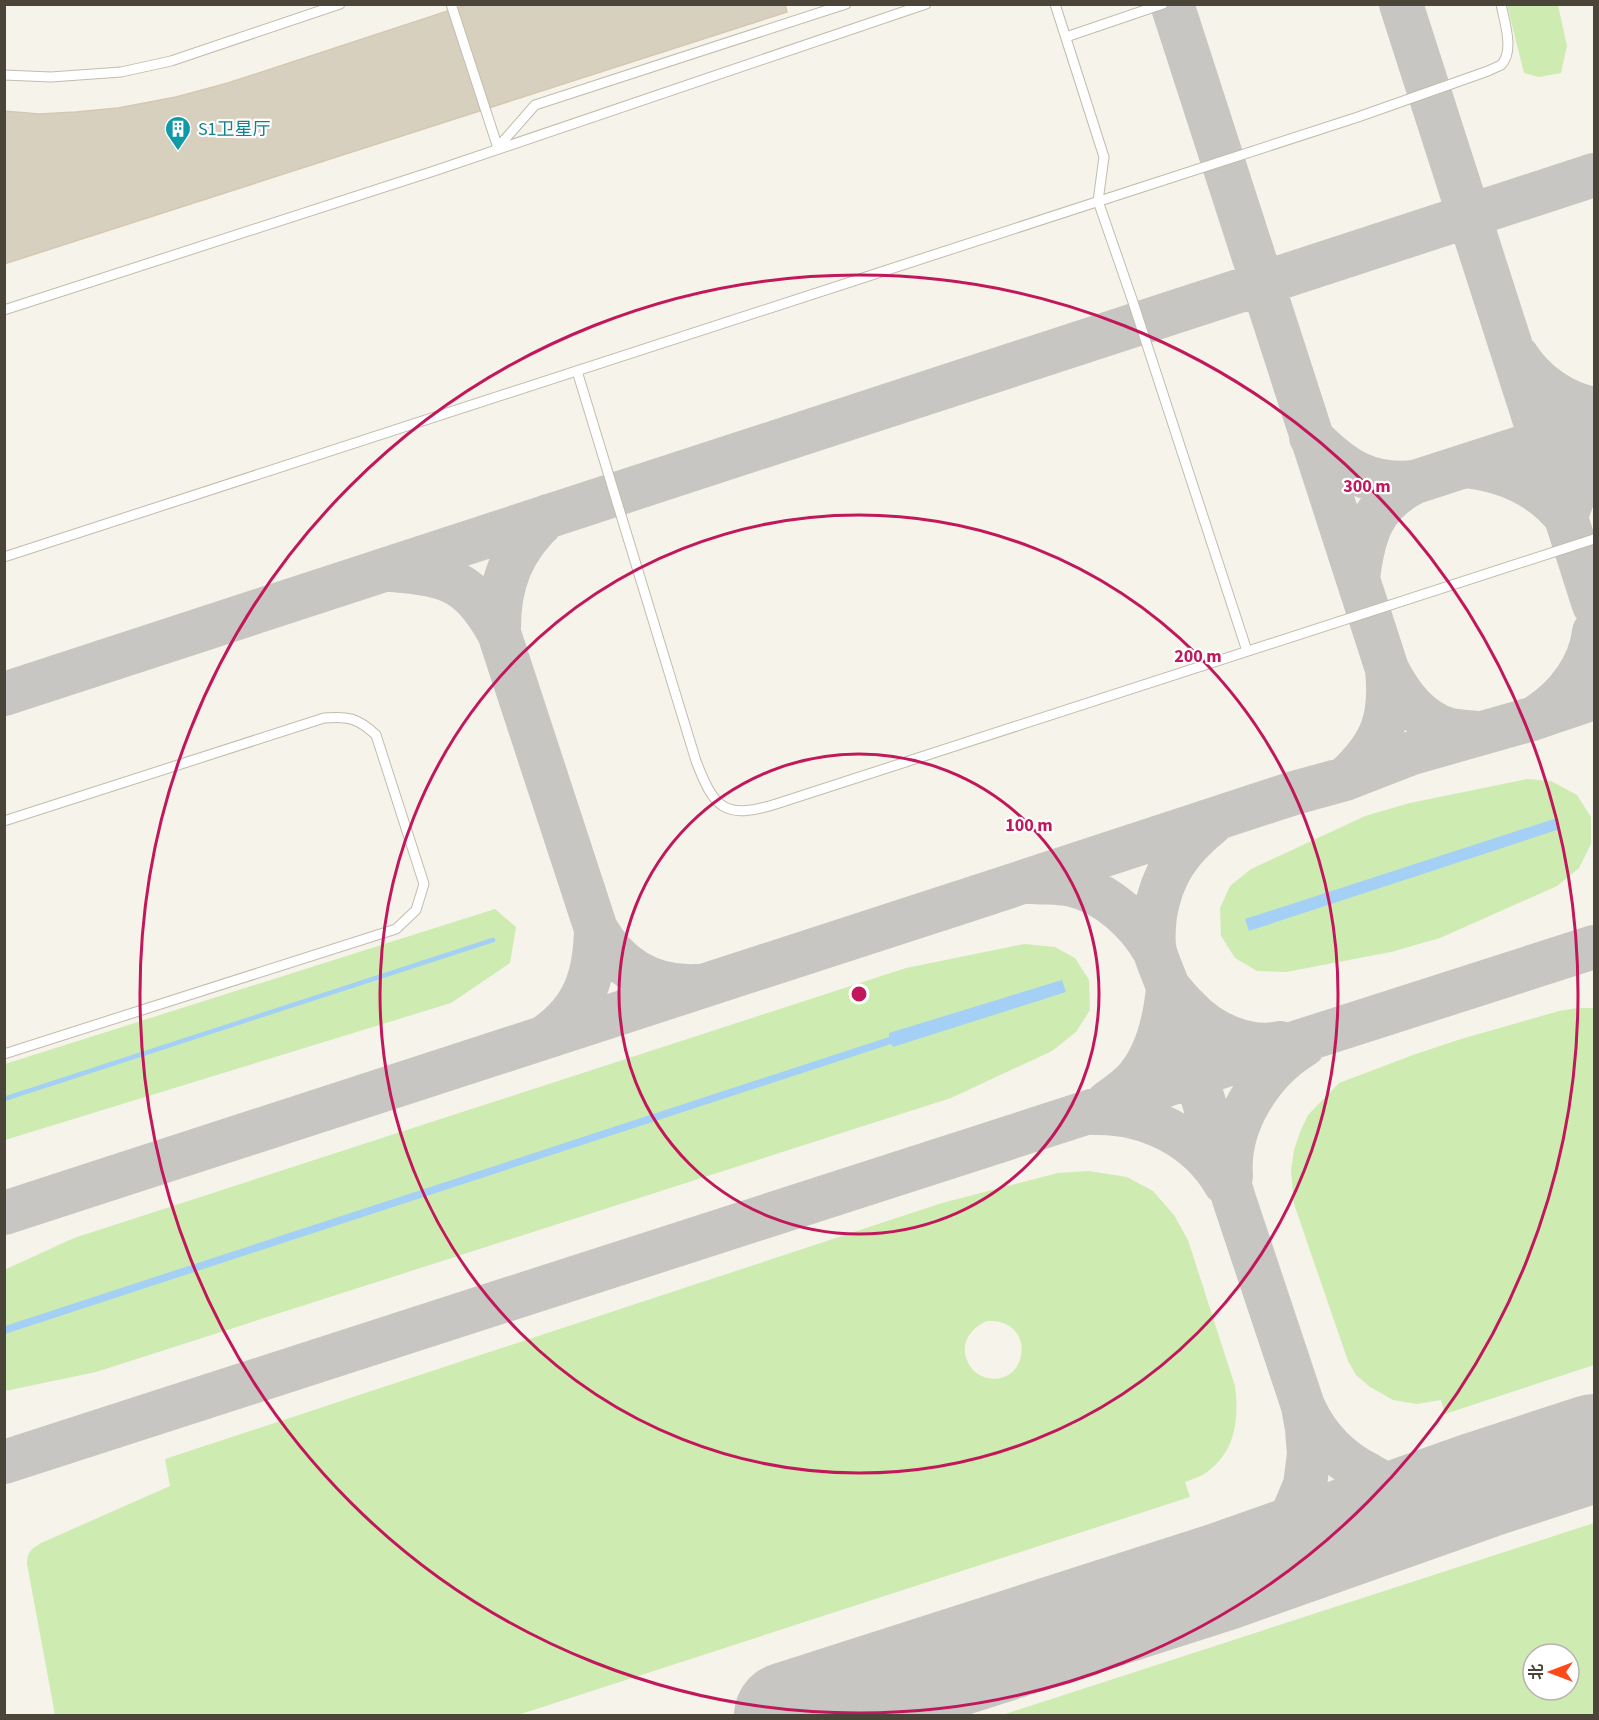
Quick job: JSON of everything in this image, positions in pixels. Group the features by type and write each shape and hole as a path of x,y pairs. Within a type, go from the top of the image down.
{"lane":[{"path":"4,75 51,77 121,72 171,61 340,4"},
{"path":"451,4 498,148"},
{"path":"498,148 535,105 826,8 846,4"},
{"path":"4,310 434,171 926,4"},
{"path":"1055,4 1104,157 1098,201 1247,651"},
{"path":"1066,37 1163,4"},
{"path":"4,557 1358,117 1488,71 1501,64 1507,55 1506,28 1501,4"},
{"path":"577,371 696,761 708,790 716,802 730,809 747,811 776,804 1594,539"},
{"path":"4,821 324,718 345,717 364,723 376,735 424,884 416,910 396,929 4,1054"}],"green space":[{"path":"1507,5 1558,5 1567,46 1561,73 1539,77 1524,73"},
{"path":"1527,779 1551,781 1577,795 1591,817 1591,844 1579,868 1557,886 1440,938 1391,952 1286,972 1257,971 1235,958 1221,936 1220,908 1230,886 1251,869 1365,816 1410,803"},
{"path":"495,909 516,927 510,963 451,1003 5,1140 5,1064"},
{"path":"1024,944 1055,947 1075,958 1089,980 1090,1010 1076,1032 1052,1051 951,1098 96,1372 5,1391 4,1270 74,1238 906,968"},
{"path":"1594,1008 1594,1365 1445,1414 1441,1400 1417,1404 1393,1400 1370,1387 1356,1375 1348,1361 1294,1204 1291,1171 1294,1150 1308,1115 1339,1083 1461,1039 1559,1011"},
{"path":"1089,1171 1127,1177 1153,1191 1174,1215 1188,1240 1235,1386 1236,1410 1236,1422 1230,1444 1217,1464 1205,1474 1185,1482 1190,1497 518,1715 55,1715 27,1564 29,1554 41,1543 170,1486 165,1459 942,1203 1058,1173","holes":["987,1321 1003,1323 1014,1330 1020,1340 1022,1351 1019,1363 1012,1372 1002,1378 983,1377 970,1366 967,1359 965,1352 967,1339 980,1324"]},
{"path":"1594,1523 1594,1715 1002,1715"}],"water":[{"path":"1557,818 1560,829 1249,931 1245,919"},
{"path":"1062,980 1066,992 893,1047 891,1044 5,1334 5,1326 889,1037 889,1033"}],"building":[{"name":"S1卫星厅","path":"469,4 785,4 787,12 4,264 4,111 39,114 76,112 118,108 176,97 228,83"}],"waterway":[{"path":"4,1099 493,940"}],"taxiway":[{"path":"1172,4 1387,669 1404,697 1427,719 1451,730 1481,733"},
{"path":"1401,4 1594,605"},
{"path":"4,694 1594,175"},
{"path":"1517,356 1532,375 1560,397 1594,409"},
{"path":"1358,579 1363,548 1372,522 1379,510 1400,490 1415,482 1594,424"},
{"path":"1311,437 1334,458 1357,473 1383,482 1415,482"},
{"path":"1466,466 1481,468 1521,481 1545,496 1566,517 1583,468 1594,448"},
{"path":"499,633 501,599 509,569 525,541 548,516"},
{"path":"393,570 444,579 457,584 479,602 499,633 596,929 615,955 637,973 664,983 696,986"},
{"path":"1539,715 1559,699 1576,680 1588,657 1594,632"},
{"path":"1345,779 1368,754 1382,730 1388,702 1387,669"},
{"path":"4,1213 1294,793 1345,779 1412,753 1532,719 1594,698"},
{"path":"1212,823 1182,852 1168,874 1155,915 1154,947 1303,1406 1309,1454 1305,1485 1294,1511 1280,1533 1262,1554 1221,1577"},
{"path":"1034,882 1067,884 1097,895 1120,910 1140,930 1155,952"},
{"path":"546,1036 570,1014 585,990 593,961 596,929"},
{"path":"4,1462 1594,947"},
{"path":"1169,988 1197,1018 1230,1038 1255,1044 1280,1043"},
{"path":"1108,1102 1134,1081 1150,1058 1162,1024 1168,989"},
{"path":"1231,1176 1231,1157 1235,1137 1250,1101 1274,1069 1304,1045"},
{"path":"1095,1113 1133,1117 1169,1130 1186,1140 1201,1153 1225,1183"},
{"path":"1304,1408 1323,1439 1339,1455 1348,1463 1385,1484 1424,1492 1447,1491 1481,1485"}],"runway":[{"path":"788,1716 1221,1577 1481,1485 1594,1448"}],"place":[{"name":"S1卫星厅","path":"178,152"}]}
